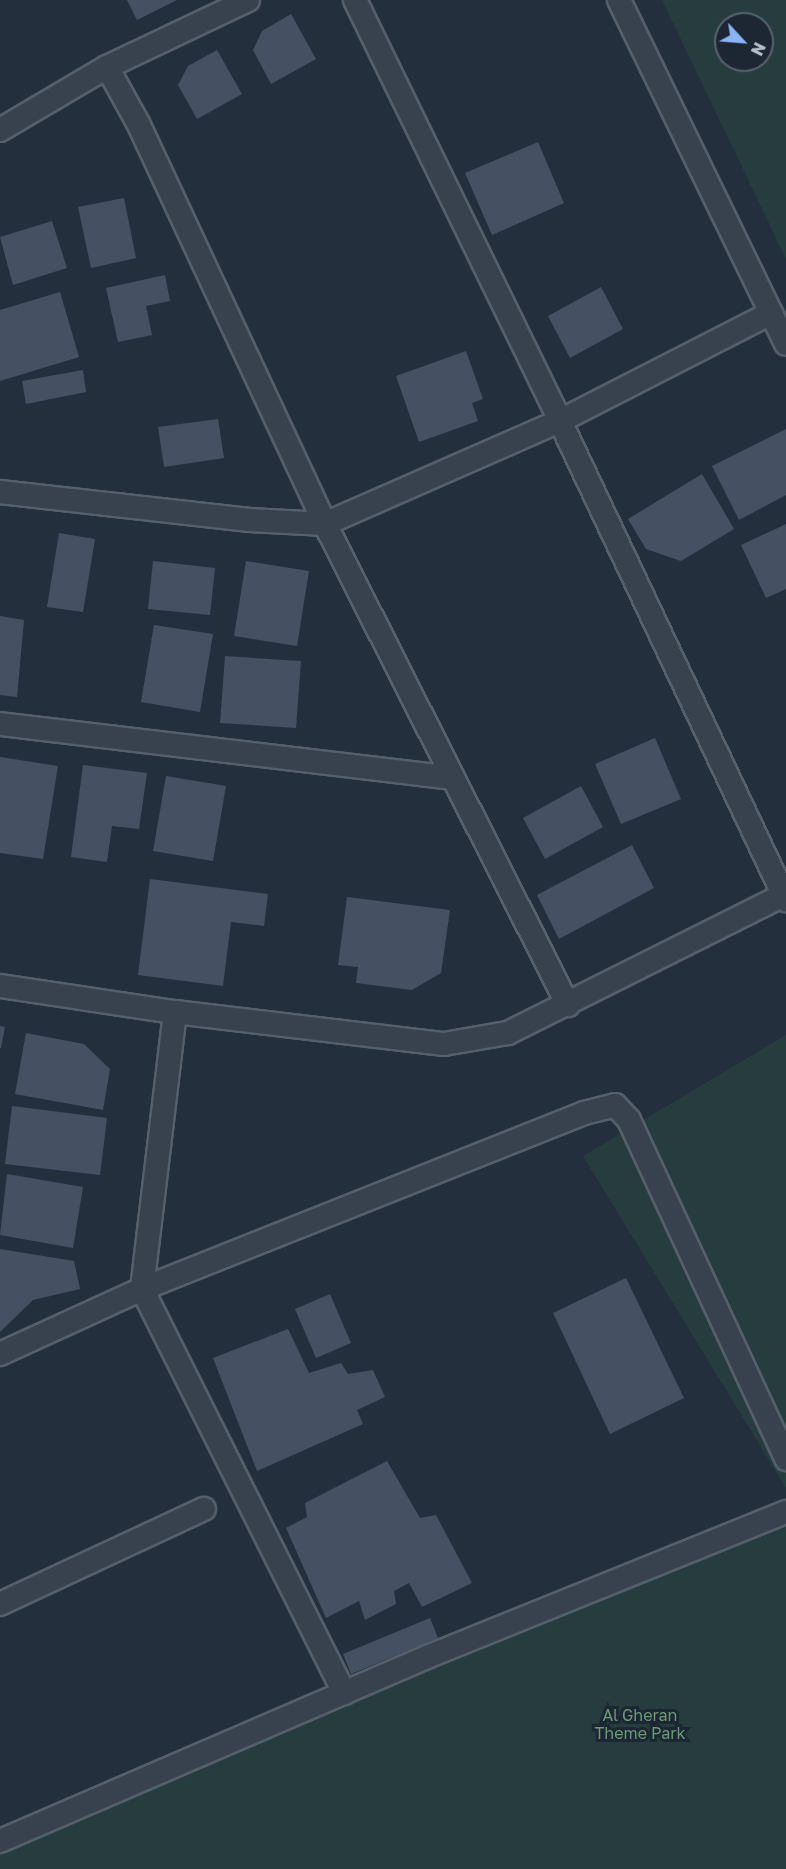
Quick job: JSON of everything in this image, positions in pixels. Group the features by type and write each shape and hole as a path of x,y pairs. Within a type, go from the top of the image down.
{"street":[{"path":"0,130 107,67 248,0"},
{"path":"0,986 175,1012 444,1044 508,1033 785,896 560,421 355,0"},
{"path":"620,0 786,344"},
{"path":"107,67 139,125 325,524 568,1005"},
{"path":"0,492 249,520 325,524 560,421 771,313"},
{"path":"0,724 453,778"},
{"path":"175,1012 142,1289 344,1693"},
{"path":"0,1354 142,1289 584,1113 615,1105 629,1120 786,1459"},
{"path":"0,1604 204,1509"},
{"path":"0,1841 344,1693 786,1512"}],"green space":[{"path":"662,0 786,0 786,259"},
{"path":"786,1035 786,1488 583,1156"},
{"name":"Al Gheran Theme Park","path":"786,1502 786,1869 0,1869 0,1841"}],"building":[{"path":"127,0 177,0 137,20"},
{"path":"291,14 316,59 271,84 253,50 262,31"},
{"path":"217,50 242,94 197,119 178,85 188,66"},
{"path":"538,142 564,203 492,235 465,173"},
{"path":"124,198 136,258 91,268 78,207"},
{"path":"52,221 67,268 13,285 0,237"},
{"path":"165,275 170,301 146,306 152,335 118,342 106,288"},
{"path":"601,287 623,329 570,358 548,316"},
{"path":"60,292 79,357 0,381 0,310"},
{"path":"466,351 483,399 472,403 478,421 419,442 396,376"},
{"path":"83,370 86,392 26,404 22,381"},
{"path":"218,419 224,458 164,467 158,427"},
{"path":"786,429 786,495 739,520 712,466"},
{"path":"702,474 734,529 681,561 646,549 628,519"},
{"path":"786,524 786,589 766,598 741,545"},
{"path":"59,533 95,539 83,612 47,607"},
{"path":"153,561 215,568 210,615 148,609"},
{"path":"246,561 309,571 297,646 234,636"},
{"path":"0,616 24,620 17,697 0,695"},
{"path":"154,625 213,634 200,712 141,702"},
{"path":"225,656 301,661 296,728 220,723"},
{"path":"655,738 681,799 621,824 595,764"},
{"path":"0,757 58,766 43,859 0,853"},
{"path":"83,765 147,773 139,829 112,826 107,862 71,857"},
{"path":"166,776 226,786 213,861 153,851"},
{"path":"581,786 603,827 545,859 523,818"},
{"path":"632,845 654,888 559,939 537,895"},
{"path":"150,879 268,894 264,926 231,922 223,986 138,975"},
{"path":"347,897 450,910 441,973 412,990 356,983 358,967 338,965"},
{"path":"0,1026 5,1027 1,1048 0,1048"},
{"path":"26,1033 84,1044 110,1069 103,1110 15,1094"},
{"path":"12,1106 107,1118 100,1175 5,1164"},
{"path":"7,1174 83,1187 73,1248 0,1235"},
{"path":"0,1249 74,1261 80,1289 33,1300 0,1332"},
{"path":"626,1278 684,1398 610,1434 553,1313"},
{"path":"330,1294 351,1343 316,1358 295,1309"},
{"path":"288,1329 309,1373 341,1363 348,1374 373,1370 385,1397 357,1410 363,1424 257,1471 213,1358"},
{"path":"387,1461 420,1518 436,1515 472,1583 422,1607 409,1583 394,1591 396,1604 365,1620 359,1601 326,1618 286,1528 307,1517 305,1503"},
{"path":"430,1618 438,1638 351,1674 343,1654"}]}
